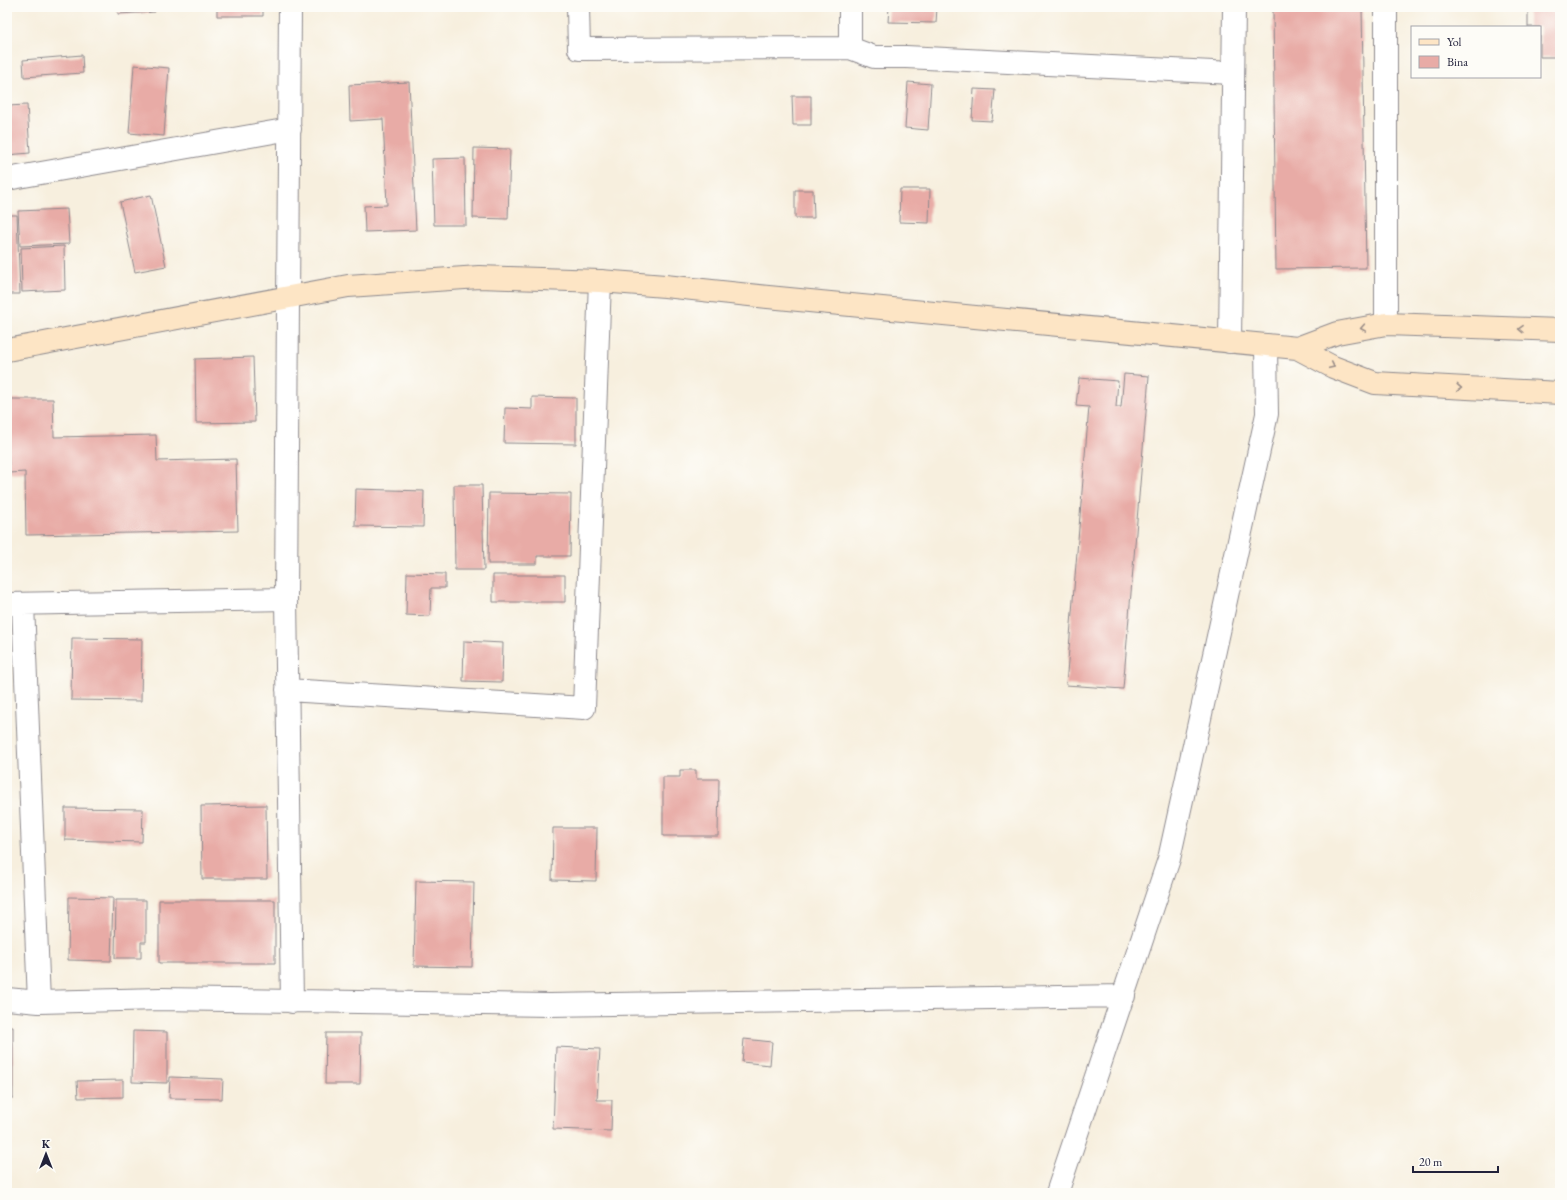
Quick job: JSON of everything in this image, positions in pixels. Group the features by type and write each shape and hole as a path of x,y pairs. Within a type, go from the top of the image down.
{"main road":[{"path":"7,350 348,286 479,277 600,281 665,286 1297,348 1333,366 1376,383 1560,393"},
{"path":"1297,348 1337,333 1386,324 1560,330"}],"street":[{"path":"290,7 286,599 292,1002"},
{"path":"578,7 579,48 850,48 874,57 906,57 1233,72"},
{"path":"850,7 850,48"},
{"path":"1230,342 1234,7"},
{"path":"1386,7 1386,324"},
{"path":"7,179 290,128"},
{"path":"287,690 584,708 600,281"},
{"path":"1057,1193 1169,859 1267,414 1266,345"},
{"path":"39,1002 15,604 286,599"},
{"path":"7,999 39,1002 160,999 549,1005 1124,996"}],"building":[{"path":"117,7 154,7 155,12 118,14"},
{"path":"217,7 263,7 263,16 217,16"},
{"path":"889,7 937,7 936,23 888,22"},
{"path":"1273,7 1362,7 1366,268 1276,269"},
{"path":"1528,7 1560,7 1560,57 1541,57 1541,26 1528,26"},
{"path":"82,55 83,73 24,77 23,60"},
{"path":"134,65 169,68 164,136 129,133"},
{"path":"409,82 416,230 365,232 364,206 387,205 383,119 350,121 349,85"},
{"path":"908,82 931,84 928,130 905,128"},
{"path":"974,89 995,90 992,121 972,120"},
{"path":"792,96 811,96 811,125 793,125"},
{"path":"27,105 30,153 7,155 7,106"},
{"path":"474,148 510,149 508,219 473,218"},
{"path":"465,158 466,225 434,225 432,159"},
{"path":"900,189 930,189 929,223 899,222"},
{"path":"795,190 813,190 814,218 795,218"},
{"path":"151,195 166,266 135,272 120,202"},
{"path":"67,209 69,244 20,246 18,211"},
{"path":"7,215 17,215 20,294 7,294"},
{"path":"64,246 65,290 22,292 21,248"},
{"path":"253,357 255,422 196,423 195,359"},
{"path":"1124,374 1149,376 1123,689 1066,685 1089,407 1076,406 1079,378 1118,381 1116,407 1121,407"},
{"path":"532,397 576,398 576,444 504,443 505,408 532,409"},
{"path":"7,399 53,399 54,437 156,435 157,461 236,459 238,531 26,535 25,472 9,473"},
{"path":"454,485 482,485 484,570 455,570"},
{"path":"356,489 424,491 423,527 355,526"},
{"path":"489,493 571,494 570,556 537,556 537,564 488,564"},
{"path":"407,573 445,574 445,588 431,588 430,616 406,615"},
{"path":"493,575 565,575 565,602 493,602"},
{"path":"72,638 142,639 141,701 71,700"},
{"path":"464,641 503,643 502,682 463,681"},
{"path":"680,770 696,770 696,779 719,779 718,836 663,836 663,777 680,777"},
{"path":"266,805 267,879 202,879 201,806"},
{"path":"65,808 143,809 142,842 65,840"},
{"path":"553,828 597,828 596,881 552,880"},
{"path":"416,881 474,882 472,967 414,966"},
{"path":"69,897 113,898 111,961 68,960"},
{"path":"116,900 146,900 146,942 141,942 141,958 115,958"},
{"path":"159,900 275,900 275,963 159,963"},
{"path":"7,1027 13,1027 13,1098 7,1098"},
{"path":"133,1031 167,1032 167,1083 132,1082"},
{"path":"326,1033 361,1033 360,1084 325,1084"},
{"path":"744,1039 772,1042 770,1065 742,1062"},
{"path":"556,1047 600,1049 597,1100 612,1100 611,1131 553,1129"},
{"path":"170,1077 223,1079 222,1099 169,1098"},
{"path":"123,1080 123,1097 78,1098 77,1081"}]}
